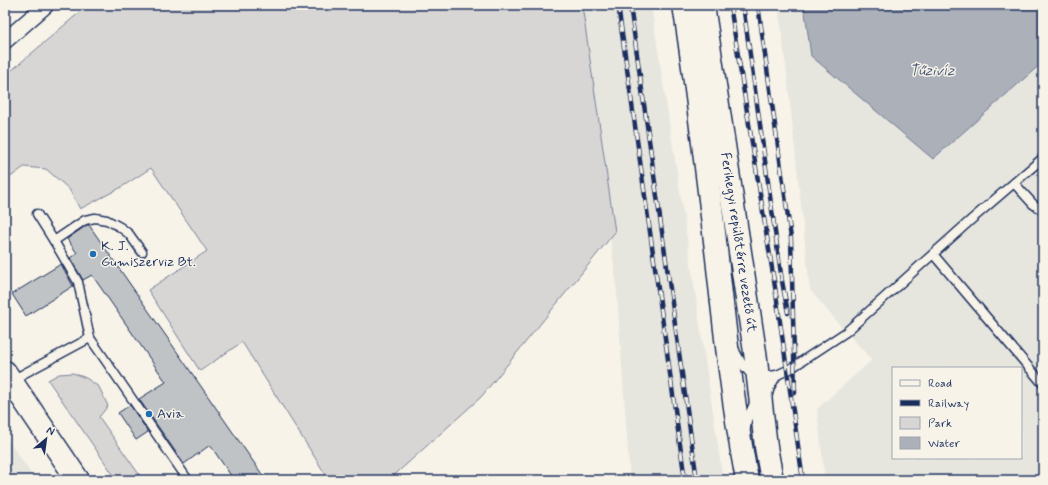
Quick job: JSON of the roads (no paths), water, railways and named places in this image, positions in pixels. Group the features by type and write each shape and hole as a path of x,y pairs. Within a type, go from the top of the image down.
{"main road":[{"name":"Ferihegyi repülőtérre vezető út","path":"684,5 714,232 729,368 747,480"},
{"name":"Ferihegyi repülőtérre vezető út","path":"703,5 765,381 766,447 772,480"},
{"path":"8,376 78,480"}],"street":[{"path":"5,41 46,5"}],"lane":[{"path":"742,451 747,420 765,381 802,361 846,332 972,219 1043,158"},
{"path":"1014,183 1033,204 1043,210"},
{"path":"37,214 78,282 90,338 188,480"},
{"path":"54,242 85,220 96,218 107,220 120,227 129,234 142,252"},
{"path":"714,232 725,271 736,353 742,364 749,372 765,381"},
{"path":"933,254 1043,384"},
{"path":"8,376 90,338"}],"water":[{"name":"Tűzivíz","path":"804,5 1043,5 1043,62 933,159 811,56"}],"railway":[{"path":"618,5 685,480"},
{"path":"630,5 697,480"},
{"path":"730,5 775,287 803,480"},
{"path":"743,5 782,281 788,313"},
{"path":"758,5 791,238 795,393"}],"place":[{"name":"K. J. Gumiszerviz Bt.","path":"93,254"},
{"name":"Avia","path":"149,414"}]}
